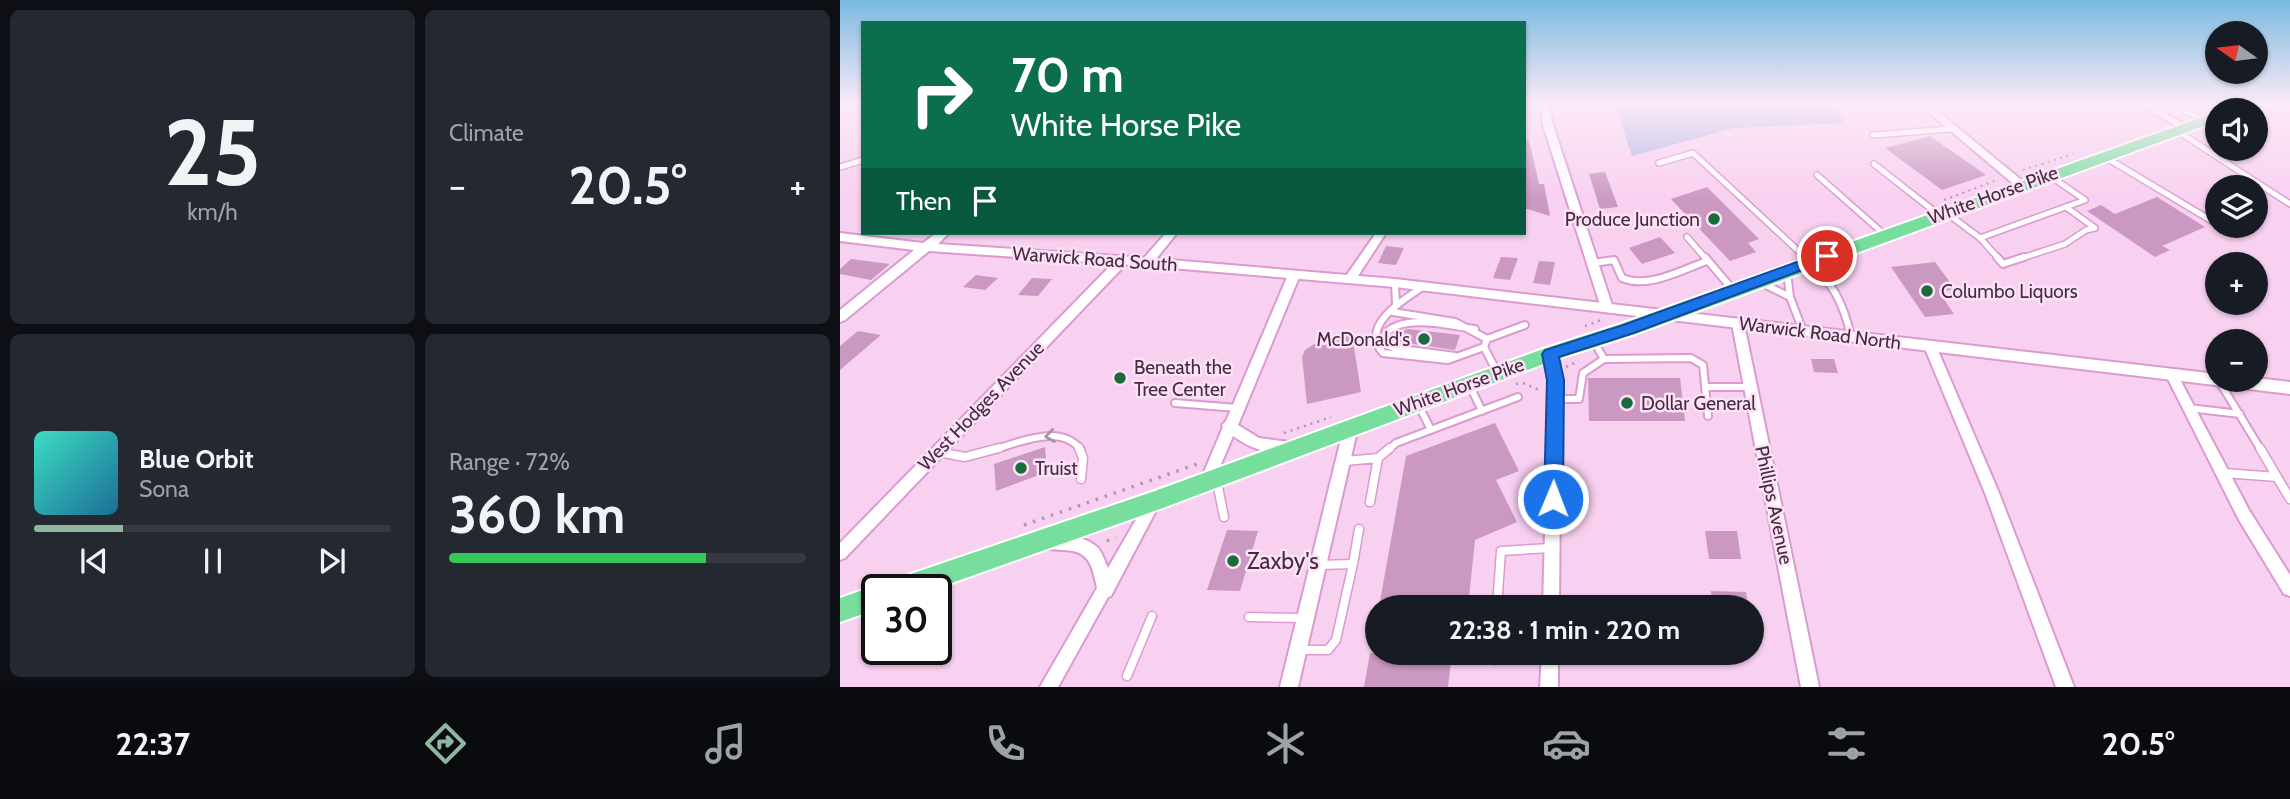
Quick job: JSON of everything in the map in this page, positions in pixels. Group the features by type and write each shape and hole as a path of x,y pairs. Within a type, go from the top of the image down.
{"highway":[{"name":"White Horse Pike","path":"946,574 1155,501 1550,354 2159,136"},
{"path":"840,610 861,603"}],"street":[{"path":"1552,136 1607,308"},
{"path":"1960,136 2021,185"},
{"path":"840,317 940,235"},
{"path":"1147,262 1170,235"},
{"path":"1350,279 1380,235"},
{"name":"Warwick Road South","path":"840,237 925,247 1350,279"},
{"name":"West Hodges Avenue","path":"840,553 1123,260"},
{"path":"1212,478 1229,425 1294,275"},
{"name":"Warwick Road North","path":"1350,279 2205,379"},
{"name":"Phillips Avenue","path":"1738,324 1810,687"},
{"path":"1930,346 1992,493 2064,687"},
{"path":"1550,354 1555,380 1551,595"},
{"path":"2172,375 2244,515 2290,589"},
{"name":"Warwick Road North","path":"2268,386 2290,388"},
{"path":"1229,425 1258,446 1294,448"},
{"path":"1289,687 1351,427"},
{"path":"1049,687 1155,501"},
{"path":"1036,543 1072,542 1094,552 1101,567 1105,591"},
{"path":"1549,687 1550,665"}],"lane":[{"path":"2210,136 2290,204"},
{"path":"1659,163 1693,153 1834,288 1844,309 1851,337"},
{"path":"2104,156 2205,217"},
{"path":"840,167 861,161"},
{"path":"1874,164 1980,238 2003,264 2065,244 2086,230 2095,228 2066,207"},
{"path":"1817,175 1885,235"},
{"path":"1980,238 2085,200 2070,187 2049,175"},
{"path":"1687,237 1733,290"},
{"path":"1592,263 1614,260 1622,278 1643,282 1707,261"},
{"path":"1787,270 1790,297 1802,331"},
{"path":"1758,281 1790,297"},
{"path":"1394,308 1395,283"},
{"path":"1424,286 1394,308 1376,330 1375,344 1382,352 1448,360 1525,325"},
{"path":"1394,308 1475,329 1485,343 1498,373"},
{"path":"1458,357 1394,348 1384,341 1385,335 1389,328 1401,322 1475,329"},
{"path":"1593,340 1604,359"},
{"path":"1555,400 1579,399 1583,373 1604,359 1697,359 1703,365 1708,416"},
{"path":"1469,384 1482,411"},
{"path":"1705,387 1750,387"},
{"path":"2226,392 2290,499"},
{"path":"1343,461 1378,458 1396,443 1518,397"},
{"path":"1175,403 1237,408"},
{"path":"1417,403 1431,430"},
{"path":"2189,408 2239,415"},
{"path":"936,451 966,457 1033,438 1061,434 1075,440 1083,454 1081,479"},
{"path":"1370,502 1378,458"},
{"path":"2222,473 2277,477"},
{"path":"1212,478 1224,517"},
{"path":"1298,650 1328,650 1336,640 1359,529"},
{"path":"1498,595 1501,551 1552,548"},
{"path":"1318,566 1353,564"},
{"path":"1128,677 1152,616"},
{"path":"1249,617 1306,618"}],"path":[{"path":"1107,541 1118,537"}],"shaded area":[{"path":"1625,136 1705,136 1632,156"}],"building":[{"path":"1930,136 1986,175 1942,190 1885,148"},
{"path":"1529,140 1539,184 1544,184 1550,216 1526,209 1526,141"},
{"path":"1605,172 1618,207 1600,209 1589,174"},
{"name":"Produce Junction","path":"1707,187 1759,239 1748,243 1756,252 1730,261 1671,199"},
{"path":"2157,197 2205,227 2162,246 2170,250 2155,257 2087,211 2101,205 2115,214"},
{"path":"1660,237 1675,253 1642,264 1629,248"},
{"path":"1386,246 1404,248 1396,265 1378,263"},
{"path":"1501,257 1518,258 1510,280 1493,278"},
{"path":"851,259 890,264 871,280 840,274 840,269"},
{"path":"1539,261 1555,262 1550,285 1533,283"},
{"name":"Columbo Liquors","path":"1935,262 1955,289 1939,292 1954,314 1925,317 1891,267"},
{"path":"976,275 998,278 985,290 963,287"},
{"path":"1032,278 1052,279 1038,296 1018,295"},
{"name":"McDonald's","path":"1408,329 1460,335 1455,350 1392,341 1391,336"},
{"path":"858,331 881,335 840,370 840,346"},
{"path":"1352,335 1361,392 1307,404 1302,357 1305,350 1316,343"},
{"path":"1811,359 1834,359 1838,373 1814,372"},
{"path":"1588,378 1680,378 1685,421 1589,421"},
{"path":"1495,423 1519,471 1496,480 1517,522 1475,540 1469,595 1381,595 1406,456"},
{"name":"Truist","path":"1045,447 1047,472 996,491 994,464"},
{"name":"Zaxby's","path":"1227,530 1258,531 1240,591 1207,590"},
{"path":"1705,531 1737,531 1741,559 1709,559"},
{"path":"1711,591 1746,592 1746,595 1712,595"},
{"path":"1368,665 1451,665 1448,687 1364,687"}],"place":[{"name":"Produce Junction","path":"1714,219"},
{"name":"Columbo Liquors","path":"1927,291"},
{"name":"McDonald's","path":"1424,339"},
{"name":"Beneath the Tree Center","path":"1120,378"},
{"name":"Dollar General","path":"1627,403"},
{"name":"Truist","path":"1021,468"},
{"name":"Zaxby's","path":"1233,561"}],"route":[{"path":"1553,499 1555,380 1550,354 1628,329 1827,256"}]}
